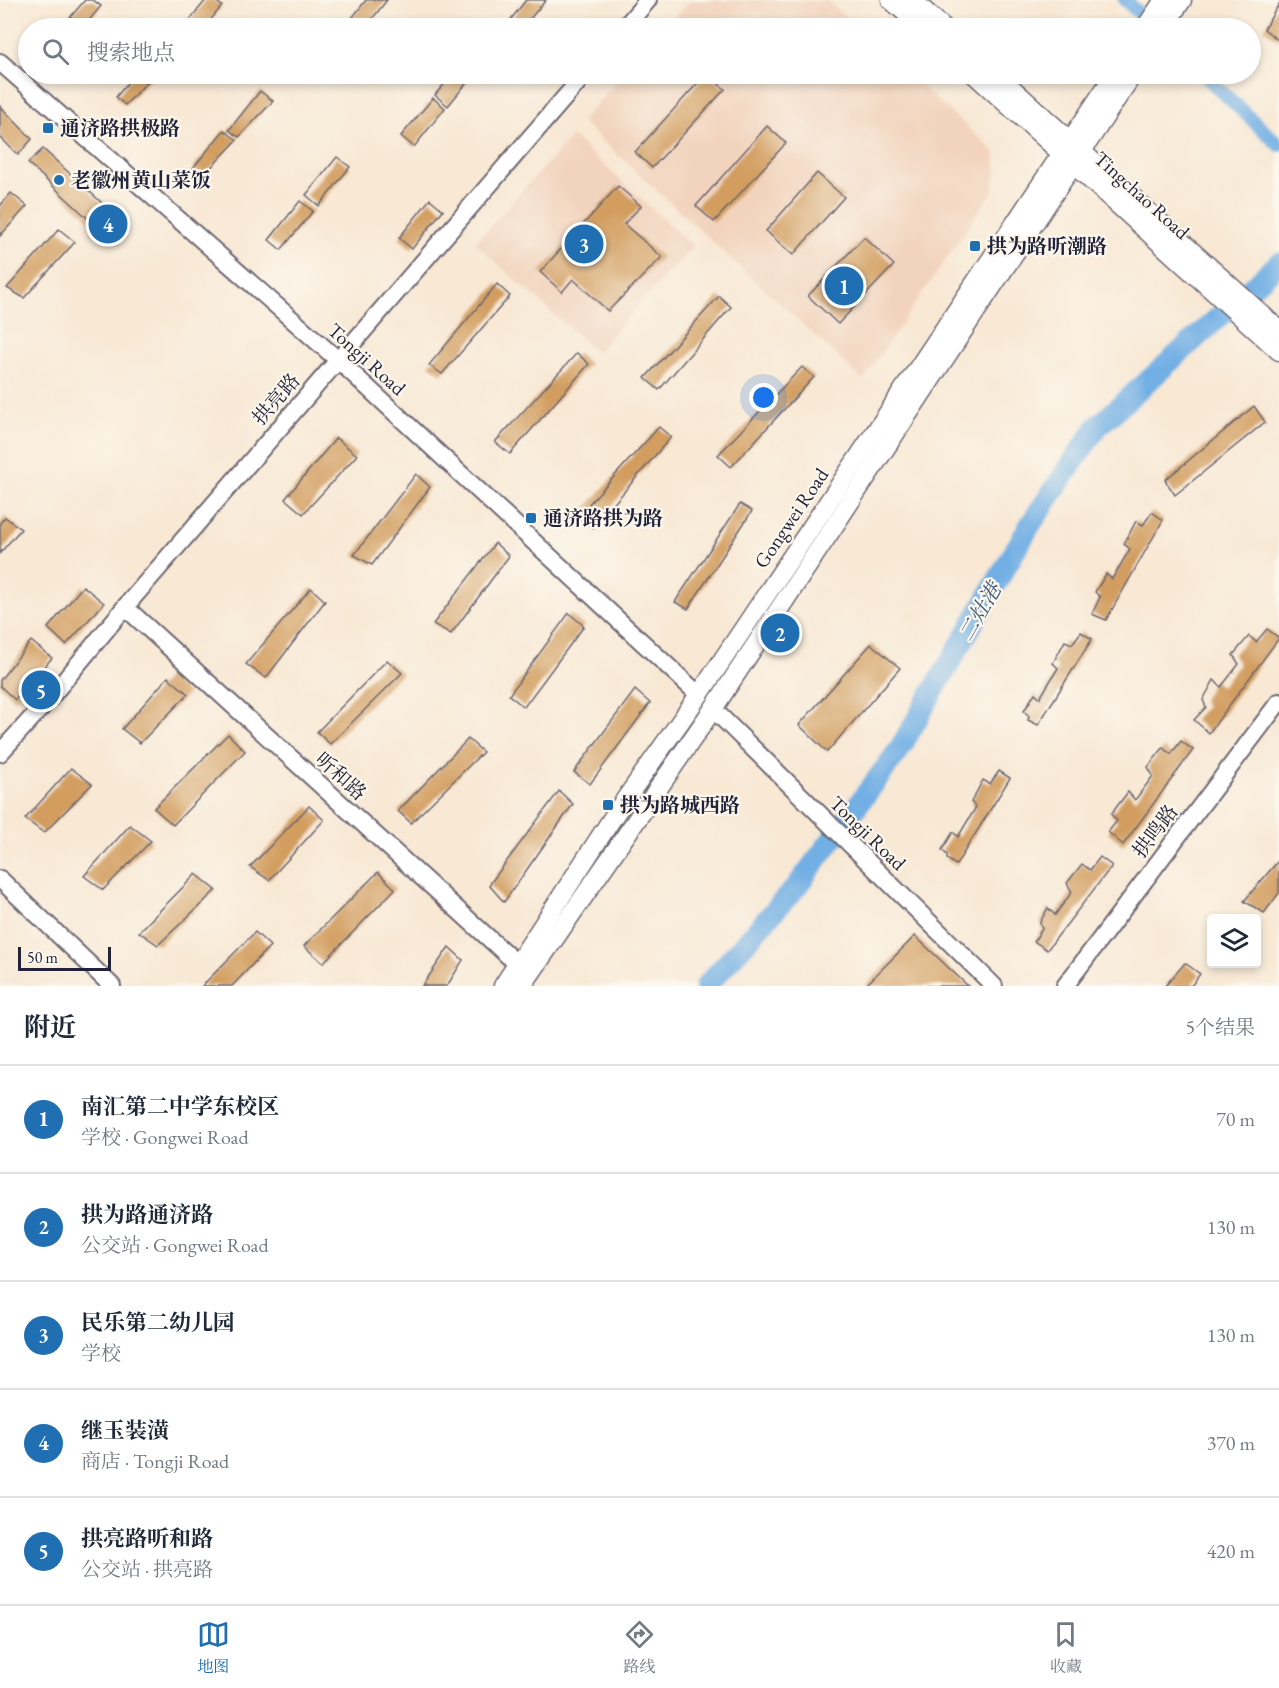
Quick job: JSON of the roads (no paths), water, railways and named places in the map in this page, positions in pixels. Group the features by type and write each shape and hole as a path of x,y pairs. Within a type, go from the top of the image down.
{"main road":[{"path":"891,0 912,18"},
{"path":"912,0 933,18"},
{"path":"1157,18 1174,3"},
{"path":"1167,18 1174,3"},
{"path":"987,84 1072,151"},
{"path":"1006,84 1072,151 1212,279 1272,330 1279,351"},
{"name":"Gongwei Road","path":"503,986 523,975 713,709 1034,225 1109,84"},
{"name":"Gongwei Road","path":"523,975 617,811 1072,151 1125,84"}],"street":[{"path":"633,18 648,0"},
{"name":"Tongji Road","path":"0,62 18,78"},
{"name":"Tongji Road","path":"25,84 338,360 699,695"},
{"name":"拱亮路","path":"0,753 50,698 125,607 576,84"},
{"name":"听和路","path":"125,607 523,975"},
{"name":"拱鸣路","path":"1065,986 1279,702"},
{"name":"Tongji Road","path":"713,709 994,986"},
{"path":"0,879 112,986"}],"waterway":[{"path":"1125,0 1144,18"},
{"path":"1214,84 1279,145"},
{"name":"二灶港","path":"706,986 797,886 899,750 1030,525 1097,427 1279,263"}],"place":[{"name":"通济路拱极路","path":"48,128"},
{"name":"老徽州黄山菜饭","path":"59,180"},
{"name":"继玉装潢","path":"108,224"},
{"name":"民乐第二幼儿园","path":"584,244"},
{"name":"拱为路听潮路","path":"975,246"},
{"name":"南汇第二中学东校区","path":"844,286"},
{"name":"通济路拱为路","path":"531,518"},
{"name":"拱为路通济路","path":"780,633"},
{"name":"拱亮路听和路","path":"41,690"},
{"name":"拱为路城西路","path":"608,805"}]}
